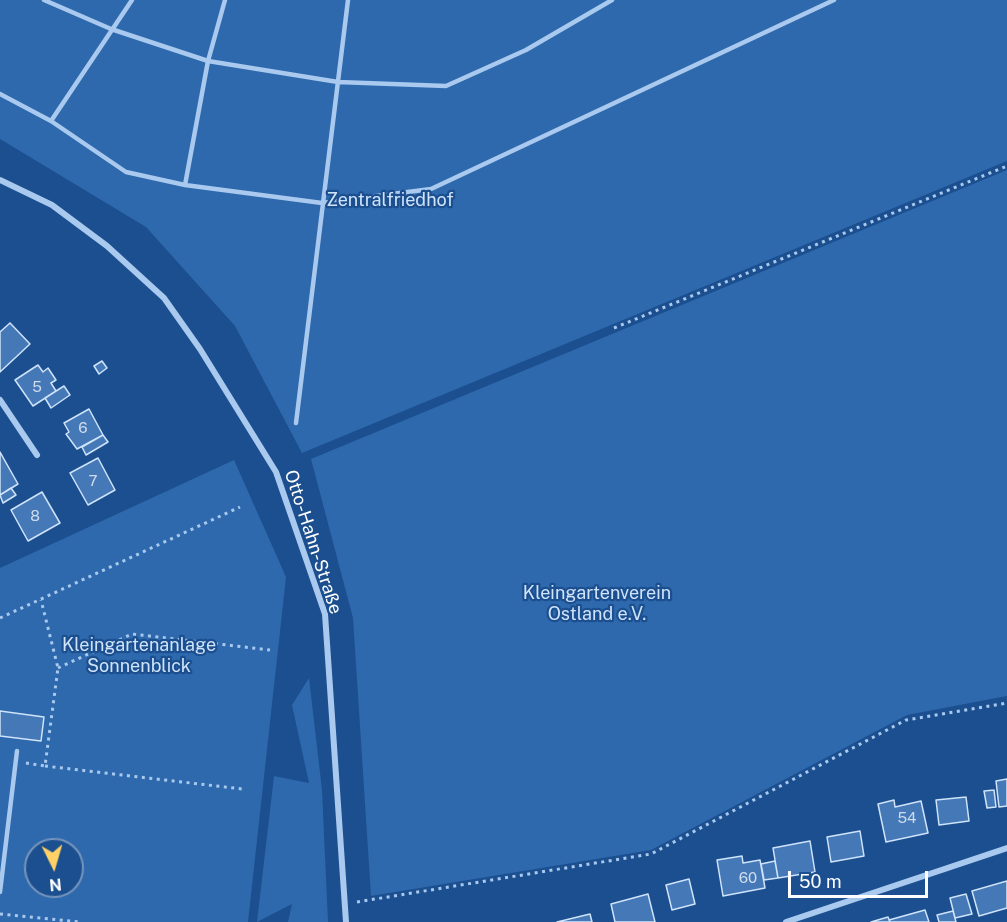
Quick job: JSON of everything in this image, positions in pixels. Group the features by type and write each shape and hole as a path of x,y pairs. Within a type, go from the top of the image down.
{"street":[{"name":"Otto-Hahn-Straße","path":"0,180 51,205 106,246 164,298 200,349 276,472 324,614 345,922"},
{"path":"0,400 38,455"},
{"path":"786,922 1007,848"}],"lane":[{"path":"44,0 111,30 208,61 338,82 446,86 526,50 612,0"},
{"path":"51,121 132,0"},
{"path":"185,184 208,61 225,0"},
{"path":"296,423 348,0"},
{"path":"0,94 51,121 126,172 185,184 322,203 431,189 834,0"},
{"path":"0,892 16,751"}],"path":[{"path":"614,328 1007,166"},
{"path":"0,618 240,507"},
{"path":"41,600 58,668 45,766"},
{"path":"58,668 132,634 270,650"},
{"path":"344,904 651,854 906,720 1007,704"},
{"path":"15,762 242,789"},
{"path":"0,914 81,922"}],"green space":[{"name":"Zentralfriedhof","path":"0,0 1007,0 1007,161 302,453 235,326 146,227 0,139"},
{"name":"Kleingartenverein Ostland e.V.","path":"1007,170 1007,696 907,715 651,850 371,896 353,618 311,459"},
{"name":"Kleingartenanlage Sonnenblick","path":"234,460 286,577 248,922 0,922 0,568"},
{"path":"309,678 322,790 328,922 288,922 292,904 257,922 274,776 309,783 292,705"}],"building":[{"path":"10,323 30,344 0,372 0,332"},
{"path":"102,361 107,368 99,374 94,366"},
{"path":"38,365 43,372 48,368 56,380 51,383 56,391 33,406 15,380"},
{"path":"64,386 70,395 51,408 45,398"},
{"path":"89,409 103,435 77,449 66,434 69,432 64,423"},
{"path":"103,435 108,442 86,455 82,447"},
{"path":"0,452 18,484 0,495"},
{"path":"98,458 115,490 88,505 70,473"},
{"path":"11,488 16,495 3,503 0,495"},
{"path":"42,492 60,523 28,541 11,510"},
{"path":"0,711 44,717 41,741 0,736"},
{"path":"1007,779 1007,806 999,807 996,781"},
{"path":"994,790 996,807 987,808 984,791"},
{"path":"966,797 969,821 939,825 936,800"},
{"path":"894,800 895,807 921,801 928,833 886,842 878,804"},
{"path":"860,831 864,856 831,862 827,837"},
{"path":"810,841 815,872 778,878 773,848"},
{"path":"742,856 743,863 760,860 765,888 723,896 717,860"},
{"path":"775,861 778,878 764,880 761,864"},
{"path":"689,879 695,904 672,910 666,885"},
{"path":"1007,881 1007,908 979,916 972,891"},
{"path":"648,894 655,922 615,922 611,904"},
{"path":"966,894 972,914 955,918 950,898"},
{"path":"925,910 929,922 890,922 889,920"},
{"path":"953,911 956,922 939,922 937,915"},
{"path":"590,914 592,922 557,922"},
{"path":"888,917 890,922 871,922"}]}
